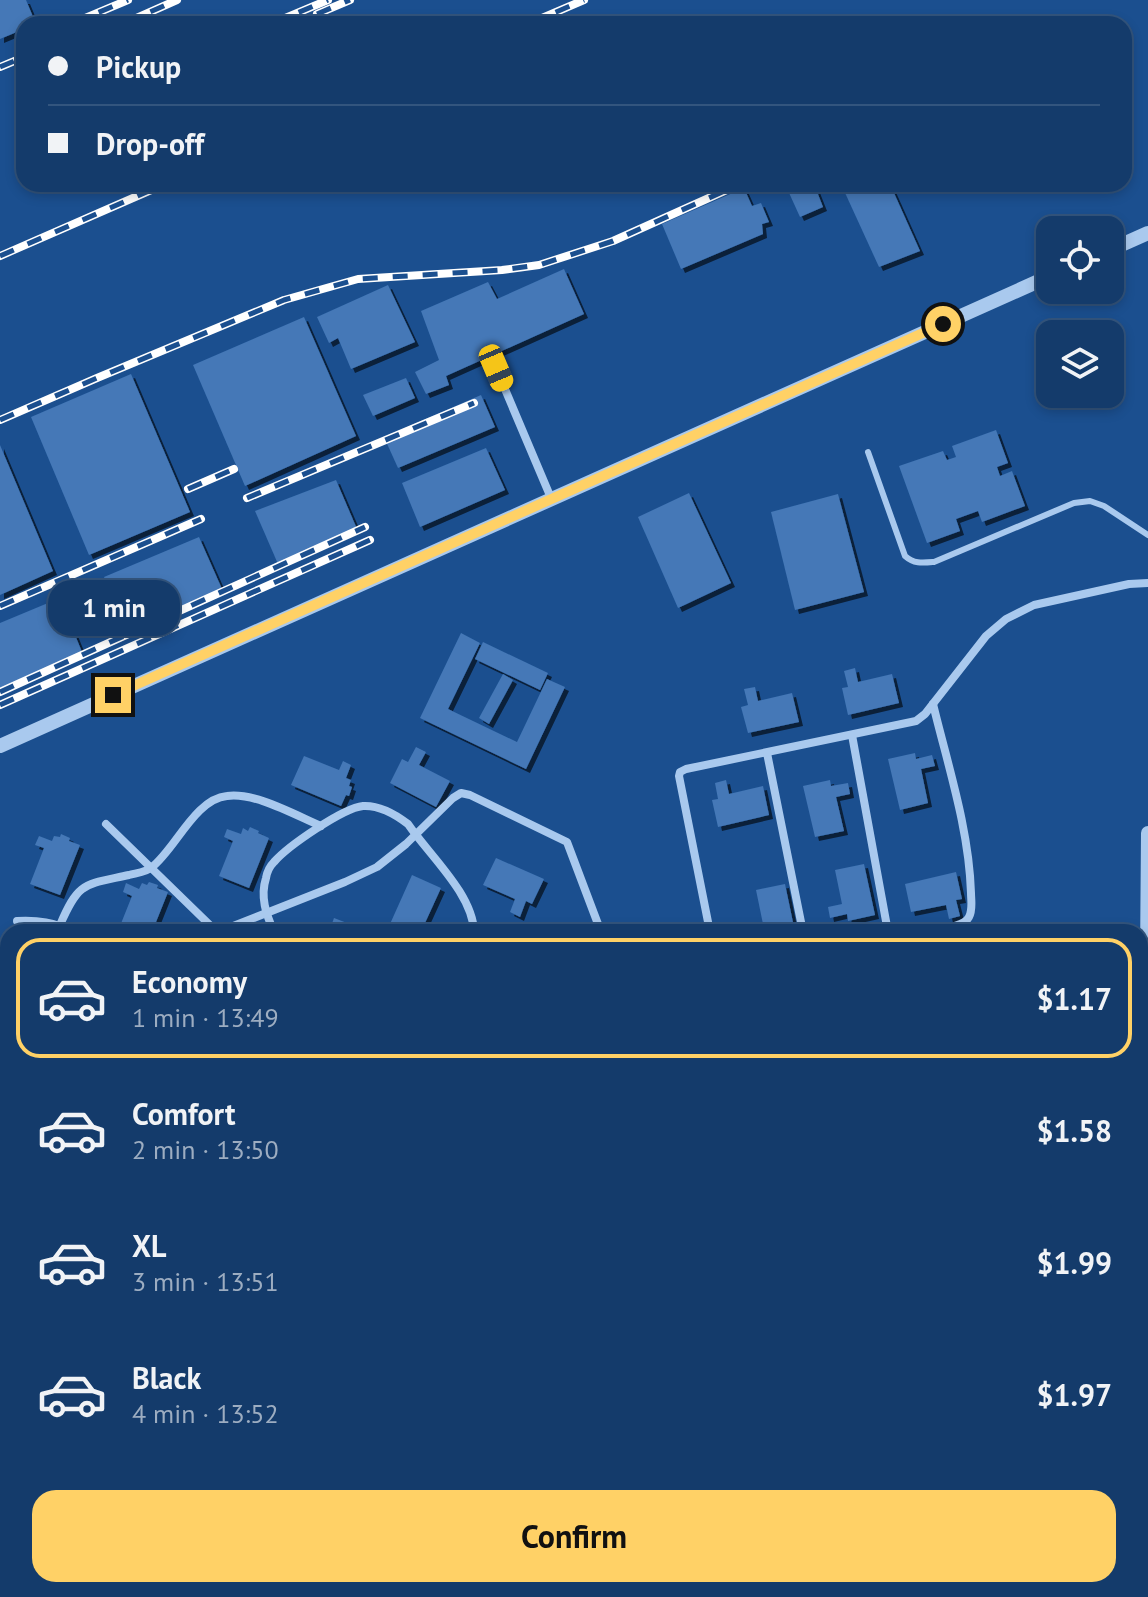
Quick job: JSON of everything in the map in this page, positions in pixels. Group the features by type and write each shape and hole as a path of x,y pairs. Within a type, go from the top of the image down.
{"street":[{"path":"1124,244 1148,233"},
{"path":"0,746 1036,282"},
{"path":"496,368 551,498"},
{"path":"708,924 679,775 686,769 916,721 986,636 1006,619 1034,605 1129,584 1148,583"},
{"path":"933,704 968,850 971,910 967,920 960,924"},
{"path":"852,735 887,924"},
{"path":"767,753 801,924"},
{"path":"238,924 377,867 461,793 565,840 571,848 598,924"},
{"path":"60,924 78,891 95,882 151,868 211,800 242,796 321,826"},
{"path":"271,924 263,892 271,865 321,826 349,810 363,806 396,814 408,824 463,898 474,924"},
{"path":"106,824 210,924"},
{"path":"1147,924 1148,833"},
{"path":"17,921 39,920 56,924"}],"lane":[{"path":"868,452 905,556 912,562 934,562 1074,503 1090,501 1104,506 1148,535"}],"building":[{"path":"0,0 26,0 33,16 16,16 16,32 0,39"},
{"path":"735,192 746,192 752,206 761,203 769,222 762,224 763,234 681,269 662,224"},
{"path":"789,192 817,192 823,207 800,217"},
{"path":"845,192 894,192 920,251 879,267"},
{"path":"564,269 584,314 446,376 449,385 426,394 415,372 439,360 421,311 488,282 497,299"},
{"path":"388,285 415,342 351,369 338,338 329,343 317,317"},
{"path":"304,317 356,436 245,486 193,365"},
{"path":"131,374 190,512 89,555 31,417"},
{"path":"406,378 415,398 373,416 363,395"},
{"path":"481,395 495,427 398,468 384,437"},
{"path":"996,430 1008,463 997,467 1000,476 1012,471 1025,506 982,522 978,511 956,519 960,531 927,543 899,466 943,451 947,460 956,457 952,446"},
{"path":"0,445 53,571 0,595"},
{"path":"486,448 505,490 420,527 402,483"},
{"path":"336,480 357,529 278,564 255,511"},
{"path":"689,493 731,583 678,608 638,517"},
{"path":"838,494 864,592 795,610 771,512"},
{"path":"199,537 222,589 127,632 104,577"},
{"path":"60,598 82,652 0,689 0,623"},
{"path":"461,633 480,643 448,709 517,742 547,679 565,687 526,769 420,718"},
{"path":"483,642 548,673 540,690 475,659"},
{"path":"855,668 858,682 892,674 899,703 848,715 842,688 848,687 844,671"},
{"path":"503,674 513,680 489,724 479,718"},
{"path":"755,687 758,701 792,693 799,722 748,733 741,707 748,705 744,689"},
{"path":"416,747 426,752 419,765 450,781 436,807 390,783 402,759 408,762"},
{"path":"915,753 916,759 932,755 935,766 921,769 928,803 900,810 888,759"},
{"path":"304,756 339,770 343,761 351,765 346,778 351,780 349,786 352,787 341,806 291,785"},
{"path":"726,780 729,794 763,786 769,815 718,827 712,800 718,799 715,783"},
{"path":"830,780 831,786 848,783 850,794 836,797 844,831 815,837 803,786"},
{"path":"250,827 269,838 249,888 219,876 233,841 224,837 227,829 241,834 243,828 248,831"},
{"path":"61,834 80,845 60,895 30,884 44,848 35,845 39,836 52,841 54,836 60,837"},
{"path":"496,858 544,879 532,904 526,901 520,917 510,912 515,899 483,885"},
{"path":"864,864 875,915 848,921 847,914 830,918 828,907 842,904 835,870"},
{"path":"956,872 962,899 956,900 960,916 949,919 946,905 911,912 905,884"},
{"path":"412,875 441,888 425,923 427,924 390,924"},
{"path":"149,882 158,885 157,888 168,892 155,924 121,924 132,896 123,892 126,883 139,889 142,883 147,885"},
{"path":"785,884 793,924 763,924 756,890"},
{"path":"334,918 350,924 332,924"}],"railway":[{"path":"90,16 128,0"},
{"path":"141,16 177,0"},
{"path":"290,16 328,0"},
{"path":"317,14 350,0"},
{"path":"547,16 584,0"},
{"path":"0,67 16,60"},
{"path":"0,256 147,192"},
{"path":"0,420 284,300 358,279 539,265 613,241 722,192"},
{"path":"247,498 474,403"},
{"path":"188,489 234,469"},
{"path":"0,606 201,519"},
{"path":"0,692 365,527"},
{"path":"0,705 370,540"}],"route":[{"path":"113,695 943,324"}]}
